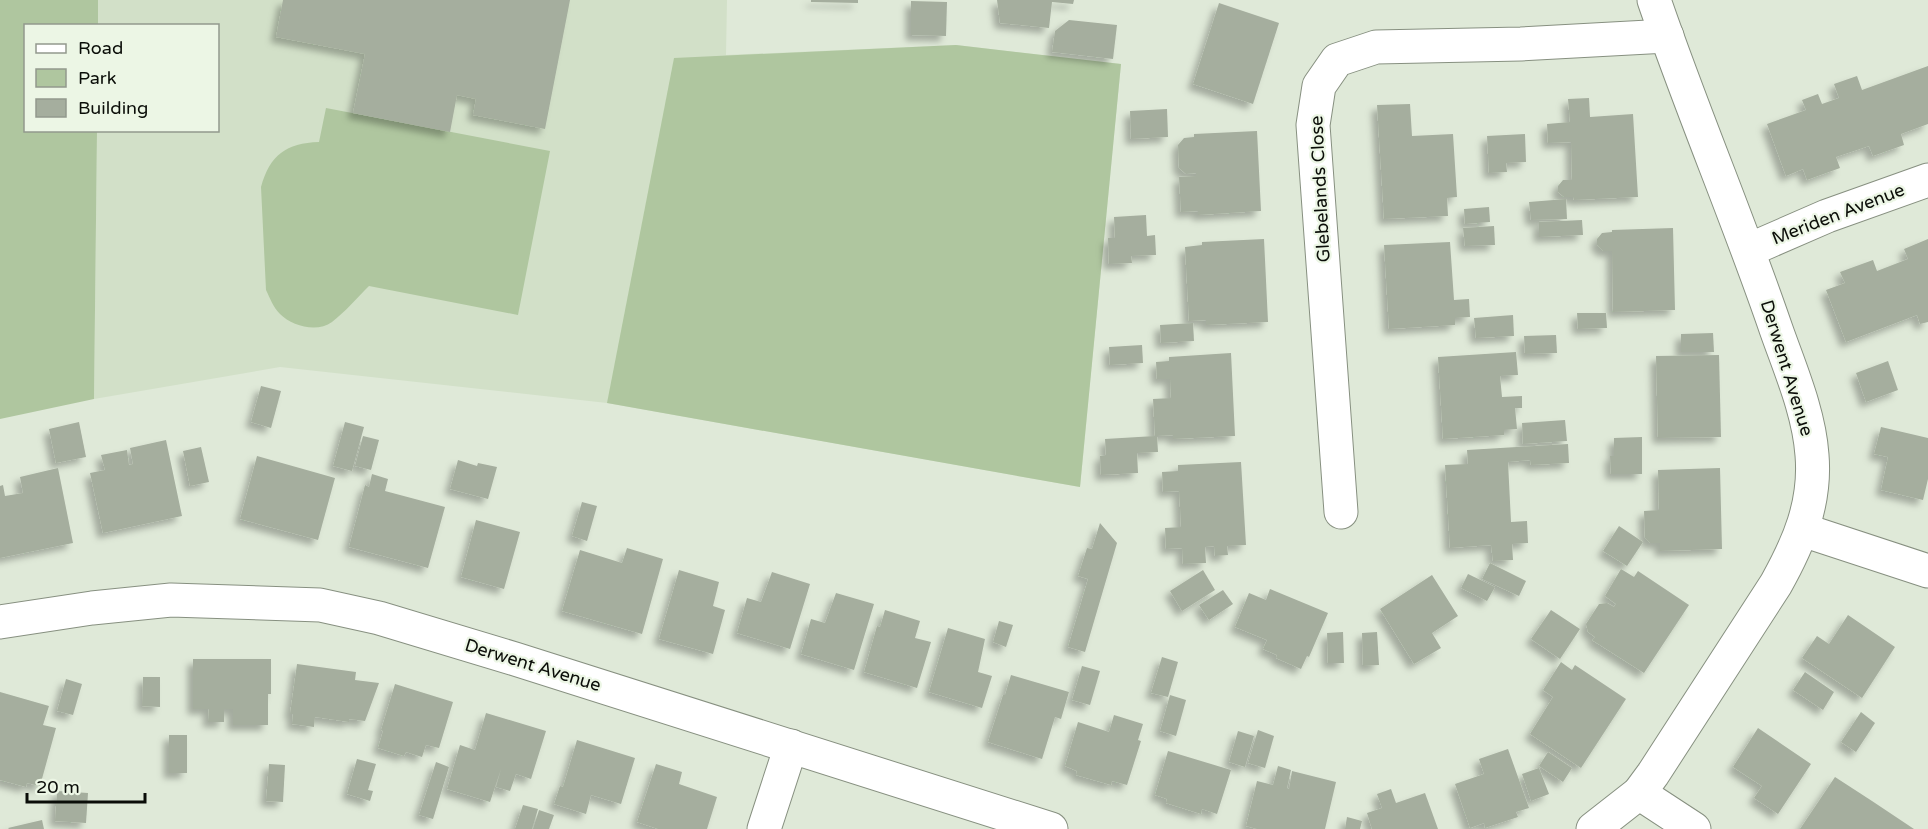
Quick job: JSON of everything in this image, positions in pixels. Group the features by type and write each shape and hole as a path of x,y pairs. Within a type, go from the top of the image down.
{"street":[{"name":"Derwent Avenue","path":"1593,829 1639,792 1776,584 1803,530 1812,489 1812,455 1807,422 1749,250 1654,0"},
{"name":"Glebelands Close","path":"1341,512 1313,125 1319,86 1337,60 1376,47 1521,44 1666,36"},
{"name":"Meriden Avenue","path":"1749,250 1827,216 1928,180"},
{"path":"1803,530 1928,571"},
{"name":"Derwent Avenue","path":"0,622 92,608 171,600 320,605 379,618 1051,829"},
{"path":"764,829 791,746"},
{"path":"1639,792 1694,829"}],"shaded area":[{"path":"98,0 727,0 726,55 956,45 1121,64 1080,487 607,403 280,367 94,399 97,132 219,132 219,24 98,24"}],"green space":[{"path":"0,0 98,0 98,24 24,24 24,132 97,132 94,399 0,419"},
{"path":"956,45 1121,64 1080,487 607,403 674,58"},
{"path":"326,108 550,151 518,315 369,286 342,314 326,325 305,327 291,322 280,314 266,290 261,187 269,167 281,153 297,145 319,142"}],"building":[{"path":"283,0 570,0 545,129 473,115 476,99 457,95 450,132 353,113 365,54 276,37"},
{"path":"811,0 858,0 858,3 811,2"},
{"path":"997,0 1074,0 1073,4 1052,2 1049,28 1000,23"},
{"path":"911,1 947,2 946,36 911,35"},
{"path":"1219,3 1279,23 1253,104 1193,84"},
{"path":"1069,20 1117,25 1113,59 1052,52 1055,31"},
{"path":"1928,66 1928,124 1901,134 1904,145 1873,156 1869,146 1836,157 1840,168 1807,180 1803,169 1786,176 1767,124 1806,110 1802,100 1818,94 1822,104 1839,98 1834,84 1857,76 1862,90"},
{"path":"1589,98 1590,117 1633,114 1638,197 1574,200 1573,197 1564,197 1558,192 1558,186 1563,180 1572,180 1571,142 1548,143 1547,124 1570,122 1568,99"},
{"path":"1410,104 1412,136 1453,134 1457,197 1447,198 1448,216 1384,219 1377,105"},
{"path":"1167,109 1168,137 1131,139 1130,111"},
{"path":"1257,131 1261,211 1198,215 1198,211 1181,212 1179,177 1196,176 1196,173 1186,174 1179,168 1178,145 1184,138 1194,137 1194,134"},
{"path":"1525,134 1526,162 1506,163 1507,172 1489,173 1487,136"},
{"path":"1566,199 1567,219 1531,220 1529,202"},
{"path":"1489,207 1490,222 1465,224 1464,209"},
{"path":"1146,215 1147,236 1155,235 1156,255 1131,256 1132,263 1109,264 1108,238 1115,238 1114,217"},
{"path":"1582,220 1583,235 1539,237 1539,222"},
{"path":"1494,226 1495,245 1465,246 1463,228"},
{"path":"1673,228 1675,310 1613,312 1612,251 1603,251 1597,245 1597,239 1602,233 1612,232 1612,230"},
{"path":"1264,239 1268,322 1206,325 1206,320 1189,321 1185,247 1202,245 1202,242"},
{"path":"1928,239 1928,322 1920,324 1917,315 1846,342 1826,290 1845,283 1840,272 1873,260 1877,271 1908,259 1904,249"},
{"path":"1450,242 1454,300 1469,299 1470,317 1455,318 1455,325 1389,329 1384,245"},
{"path":"1577,313 1606,313 1607,328 1578,329"},
{"path":"1513,315 1514,336 1476,338 1474,318"},
{"path":"1193,323 1194,341 1161,343 1160,325"},
{"path":"1713,333 1714,352 1681,352 1681,334"},
{"path":"1556,335 1557,353 1525,354 1524,336"},
{"path":"1142,345 1143,363 1110,365 1109,347"},
{"path":"1516,352 1518,375 1500,376 1502,397 1522,396 1522,408 1515,408 1517,429 1504,430 1504,435 1443,439 1438,357"},
{"path":"1231,353 1235,436 1173,439 1173,435 1157,436 1158,452 1137,453 1138,473 1101,475 1100,456 1106,455 1105,439 1155,436 1153,399 1171,398 1170,379 1157,379 1156,362 1169,361 1169,357"},
{"path":"1719,355 1721,437 1658,438 1656,356"},
{"path":"1888,361 1898,390 1866,402 1856,373"},
{"path":"261,386 281,391 271,428 251,422"},
{"path":"1565,420 1567,441 1523,444 1522,423"},
{"path":"79,422 86,457 56,463 49,429"},
{"path":"345,422 364,427 352,471 333,466"},
{"path":"1881,427 1928,438 1928,479 1923,500 1881,490 1888,457 1874,454"},
{"path":"363,436 379,440 371,470 355,466"},
{"path":"1642,437 1642,474 1611,474 1610,456 1614,456 1614,438"},
{"path":"166,440 182,516 103,533 90,473 105,470 101,455 127,450 129,465 133,464 130,448"},
{"path":"1568,444 1569,463 1531,465 1530,460 1508,462 1511,522 1527,521 1528,543 1512,544 1513,560 1493,561 1491,545 1450,548 1445,465 1468,464 1467,450"},
{"path":"201,447 209,482 190,486 183,451"},
{"path":"257,456 335,478 318,540 240,519"},
{"path":"458,460 477,466 478,463 497,467 488,499 450,489"},
{"path":"1241,462 1246,545 1227,546 1228,555 1215,556 1214,546 1205,547 1206,563 1183,564 1182,548 1166,549 1165,528 1181,527 1180,507 1179,491 1163,492 1162,472 1178,471 1178,465"},
{"path":"58,468 73,543 0,558 0,486 3,485 5,496 23,493 20,477"},
{"path":"1720,468 1722,549 1660,551 1660,543 1650,543 1645,538 1644,511 1659,510 1658,470"},
{"path":"372,474 388,479 385,491 445,507 428,568 349,547 365,485 369,487"},
{"path":"582,502 597,506 587,541 572,536"},
{"path":"476,520 520,532 504,589 461,577"},
{"path":"1100,523 1117,543 1085,652 1068,647 1088,579 1078,576 1087,548 1092,549"},
{"path":"1619,526 1643,542 1627,566 1603,551"},
{"path":"627,548 663,559 642,634 562,611 580,550 622,563"},
{"path":"1490,563 1526,581 1519,596 1482,579"},
{"path":"1621,569 1634,577 1638,571 1689,605 1644,673 1592,640 1595,637 1588,632 1586,624 1599,604 1607,603 1614,607 1616,604 1605,596"},
{"path":"679,570 719,582 713,606 725,610 713,654 659,639"},
{"path":"1203,570 1215,590 1182,611 1170,591"},
{"path":"772,572 810,584 790,649 737,633 747,598 761,602"},
{"path":"1468,574 1495,587 1487,601 1461,588"},
{"path":"1432,575 1458,616 1432,633 1441,648 1414,664 1380,609"},
{"path":"1270,589 1328,613 1309,657 1307,656 1301,669 1276,658 1277,655 1263,649 1267,640 1235,627 1249,593 1266,600"},
{"path":"1223,590 1233,604 1209,620 1199,605"},
{"path":"836,593 874,604 854,670 801,654 811,619 825,623"},
{"path":"885,610 920,621 915,638 931,642 917,688 864,672 877,626 880,627"},
{"path":"1551,610 1580,629 1560,659 1531,639"},
{"path":"1848,615 1895,647 1862,698 1802,658 1817,636 1829,644"},
{"path":"999,621 1013,625 1006,647 993,642"},
{"path":"948,628 985,639 978,672 992,676 982,708 929,692"},
{"path":"1343,632 1344,663 1328,663 1327,633"},
{"path":"1377,632 1379,665 1363,666 1362,633"},
{"path":"1162,657 1178,662 1168,697 1151,693"},
{"path":"193,659 271,659 268,725 233,725 233,709 224,709 224,722 208,722 209,709 193,709"},
{"path":"1561,662 1572,670 1575,665 1626,699 1581,768 1530,734 1553,697 1543,690"},
{"path":"297,664 356,672 355,680 379,683 365,721 349,719 349,722 315,717 314,727 292,724 293,714 290,714"},
{"path":"1082,666 1100,671 1090,705 1072,700"},
{"path":"1805,672 1834,692 1823,710 1793,690"},
{"path":"1011,675 1069,692 1061,719 1055,717 1042,759 988,742"},
{"path":"143,677 160,677 160,707 142,706"},
{"path":"66,679 82,684 73,715 57,711"},
{"path":"395,684 453,702 439,748 426,745 422,757 406,752 404,756 378,748"},
{"path":"0,692 49,706 43,725 56,728 40,786 27,783 26,787 0,780"},
{"path":"1170,695 1186,700 1176,736 1160,731"},
{"path":"1861,712 1875,723 1856,752 1841,742"},
{"path":"486,713 546,731 531,779 516,774 510,791 496,787 501,769 490,802 447,789 460,745 475,750"},
{"path":"1114,715 1143,724 1138,740 1141,741 1127,785 1112,781 1111,785 1076,775 1077,771 1065,766 1078,722 1109,732"},
{"path":"1758,728 1811,764 1778,814 1754,798 1762,786 1733,767"},
{"path":"1258,730 1274,736 1265,768 1248,763"},
{"path":"1238,731 1254,736 1245,767 1229,762"},
{"path":"169,735 187,735 187,773 169,773"},
{"path":"577,740 635,758 621,804 591,795 586,814 554,804 560,786 563,787"},
{"path":"1508,749 1529,808 1516,812 1518,817 1485,828 1484,823 1470,828 1455,784 1484,774 1479,759"},
{"path":"1168,751 1231,770 1217,814 1202,809 1201,814 1166,803 1167,799 1155,795"},
{"path":"1548,752 1572,768 1563,782 1539,766"},
{"path":"357,759 376,764 368,790 373,791 370,801 347,794"},
{"path":"436,762 449,767 433,819 419,815"},
{"path":"269,764 285,765 283,802 266,801"},
{"path":"656,764 682,772 679,784 717,797 707,829 658,829 637,822"},
{"path":"1278,766 1291,770 1287,788 1289,789 1292,771 1336,782 1325,829 1257,829 1246,826 1257,781 1273,785"},
{"path":"1539,768 1549,794 1531,801 1522,774"},
{"path":"1835,777 1872,801 1914,829 1800,829"},
{"path":"1391,789 1396,803 1425,793 1438,829 1372,829 1367,813 1382,808 1377,794"},
{"path":"57,791 88,793 86,823 55,821"},
{"path":"523,805 538,809 532,829 515,829"},
{"path":"539,810 554,815 549,829 533,829"},
{"path":"1347,817 1362,821 1360,829 1345,829"},
{"path":"42,820 44,829 8,828"}]}
